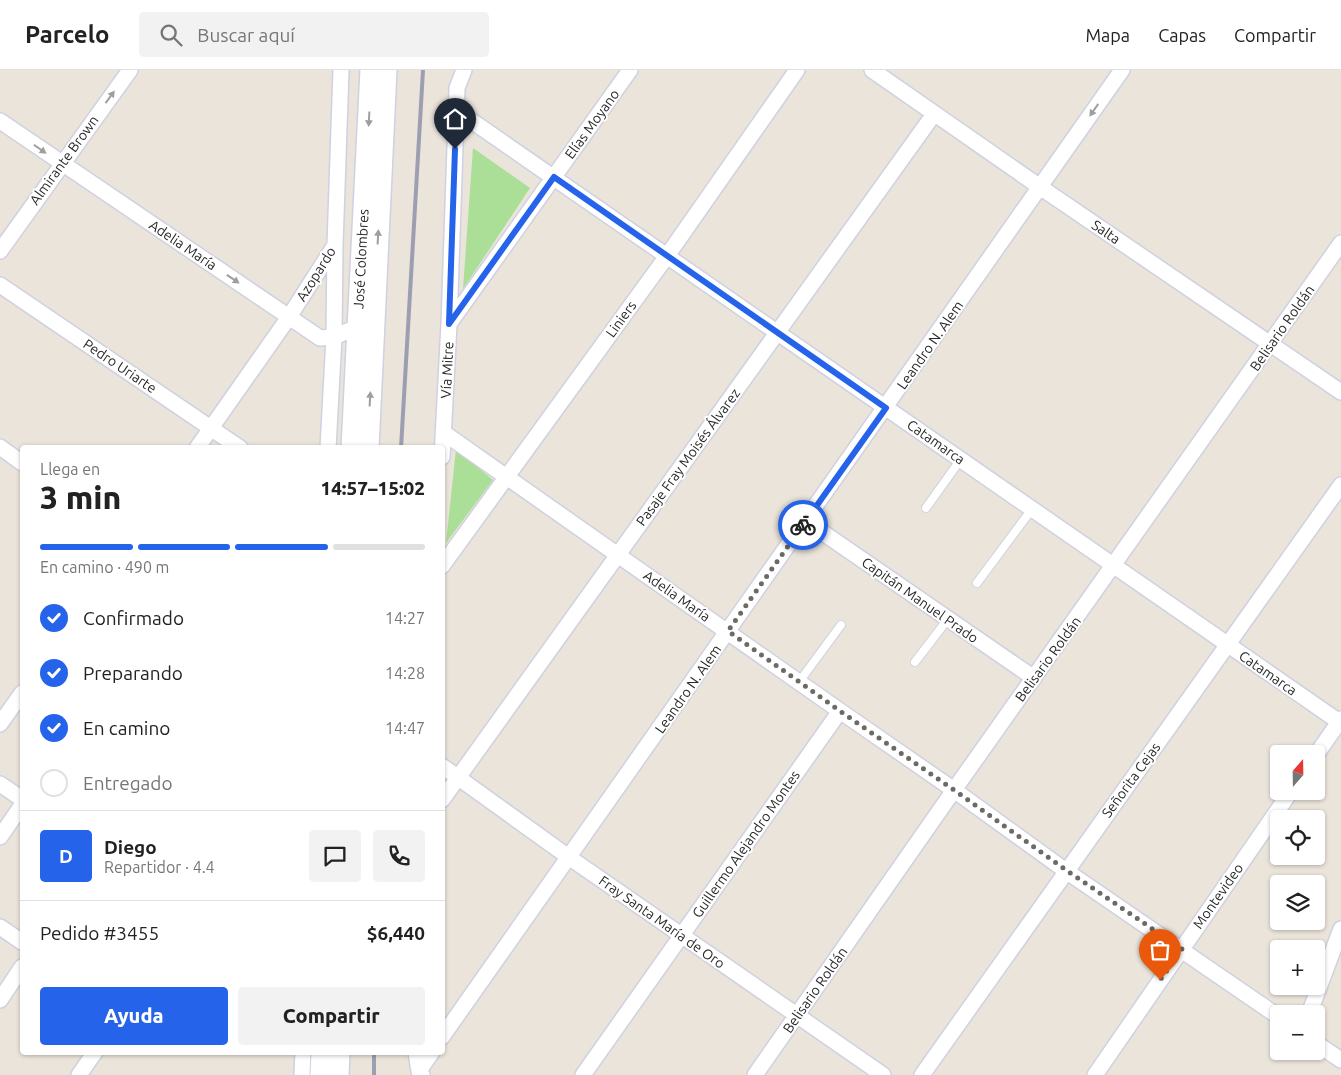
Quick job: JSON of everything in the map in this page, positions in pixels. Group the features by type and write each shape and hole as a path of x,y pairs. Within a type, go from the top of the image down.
{"main road":[{"name":"José Colombres","path":"368,445 366,327 371,70"},
{"name":"José Colombres","path":"352,445 366,327 386,70"},
{"path":"321,1075 322,1055"},
{"path":"338,1075 339,1055"}],"street":[{"name":"Almirante Brown","path":"0,251 130,70"},
{"name":"Azopardo","path":"199,445 289,317 335,245 341,70"},
{"name":"Elías Moyano","path":"449,324 630,70"},
{"name":"Liniers","path":"445,562 667,256 797,70"},
{"name":"Salta","path":"872,70 1341,392"},
{"name":"Leandro N. Alem","path":"445,1034 1122,70"},
{"name":"Vía Mitre","path":"443,445 457,88 462,72"},
{"name":"Catamarca","path":"456,110 1340,721"},
{"name":"Pasaje Fray Moisés Álvarez","path":"445,796 934,114"},
{"name":"Adelia María","path":"0,121 320,338 334,337"},
{"name":"Belisario Roldán","path":"755,1075 1341,243"},
{"path":"328,445 334,337 335,245"},
{"name":"Pedro Uriarte","path":"0,285 236,445"},
{"path":"334,337 366,327"},
{"name":"Adelia María","path":"444,433 1066,870 1270,1011"},
{"path":"0,447 20,462"},
{"name":"Señorita Cejas","path":"922,1075 1341,484"},
{"name":"Capitán Manuel Prado","path":"806,521 1034,678"},
{"path":"0,724 20,696"},
{"name":"Guillermo Alejandro Montes","path":"583,1075 840,711"},
{"path":"1323,745 1340,721"},
{"name":"Fray Santa María de Oro","path":"445,768 570,858 883,1075"},
{"path":"0,784 20,798"},
{"name":"Montevideo","path":"1095,1075 1285,800"},
{"path":"0,837 20,808"},
{"path":"0,926 20,941"},
{"path":"1312,1005 1341,929"},
{"path":"0,1000 20,971"},
{"path":"1325,1049 1341,1060"},
{"path":"78,1075 93,1055"},
{"path":"302,1075 303,1055"},
{"path":"417,1055 420,1073"},
{"path":"420,1073 430,1055"}],"lane":[{"path":"926,508 960,459"},
{"path":"977,583 1032,509"},
{"path":"915,662 948,620"},
{"path":"799,682 841,625"}],"green space":[{"path":"473,148 530,188 463,289"},
{"path":"456,449 493,480 446,543"}],"railway":[{"path":"401,445 423,70"},
{"path":"374,1055 374,1075"}],"way so far":[{"path":"803,525 728,631 1066,870 1182,949 1160,980"}],"route":[{"path":"455,149 449,324 554,177 886,408 803,525"}]}
